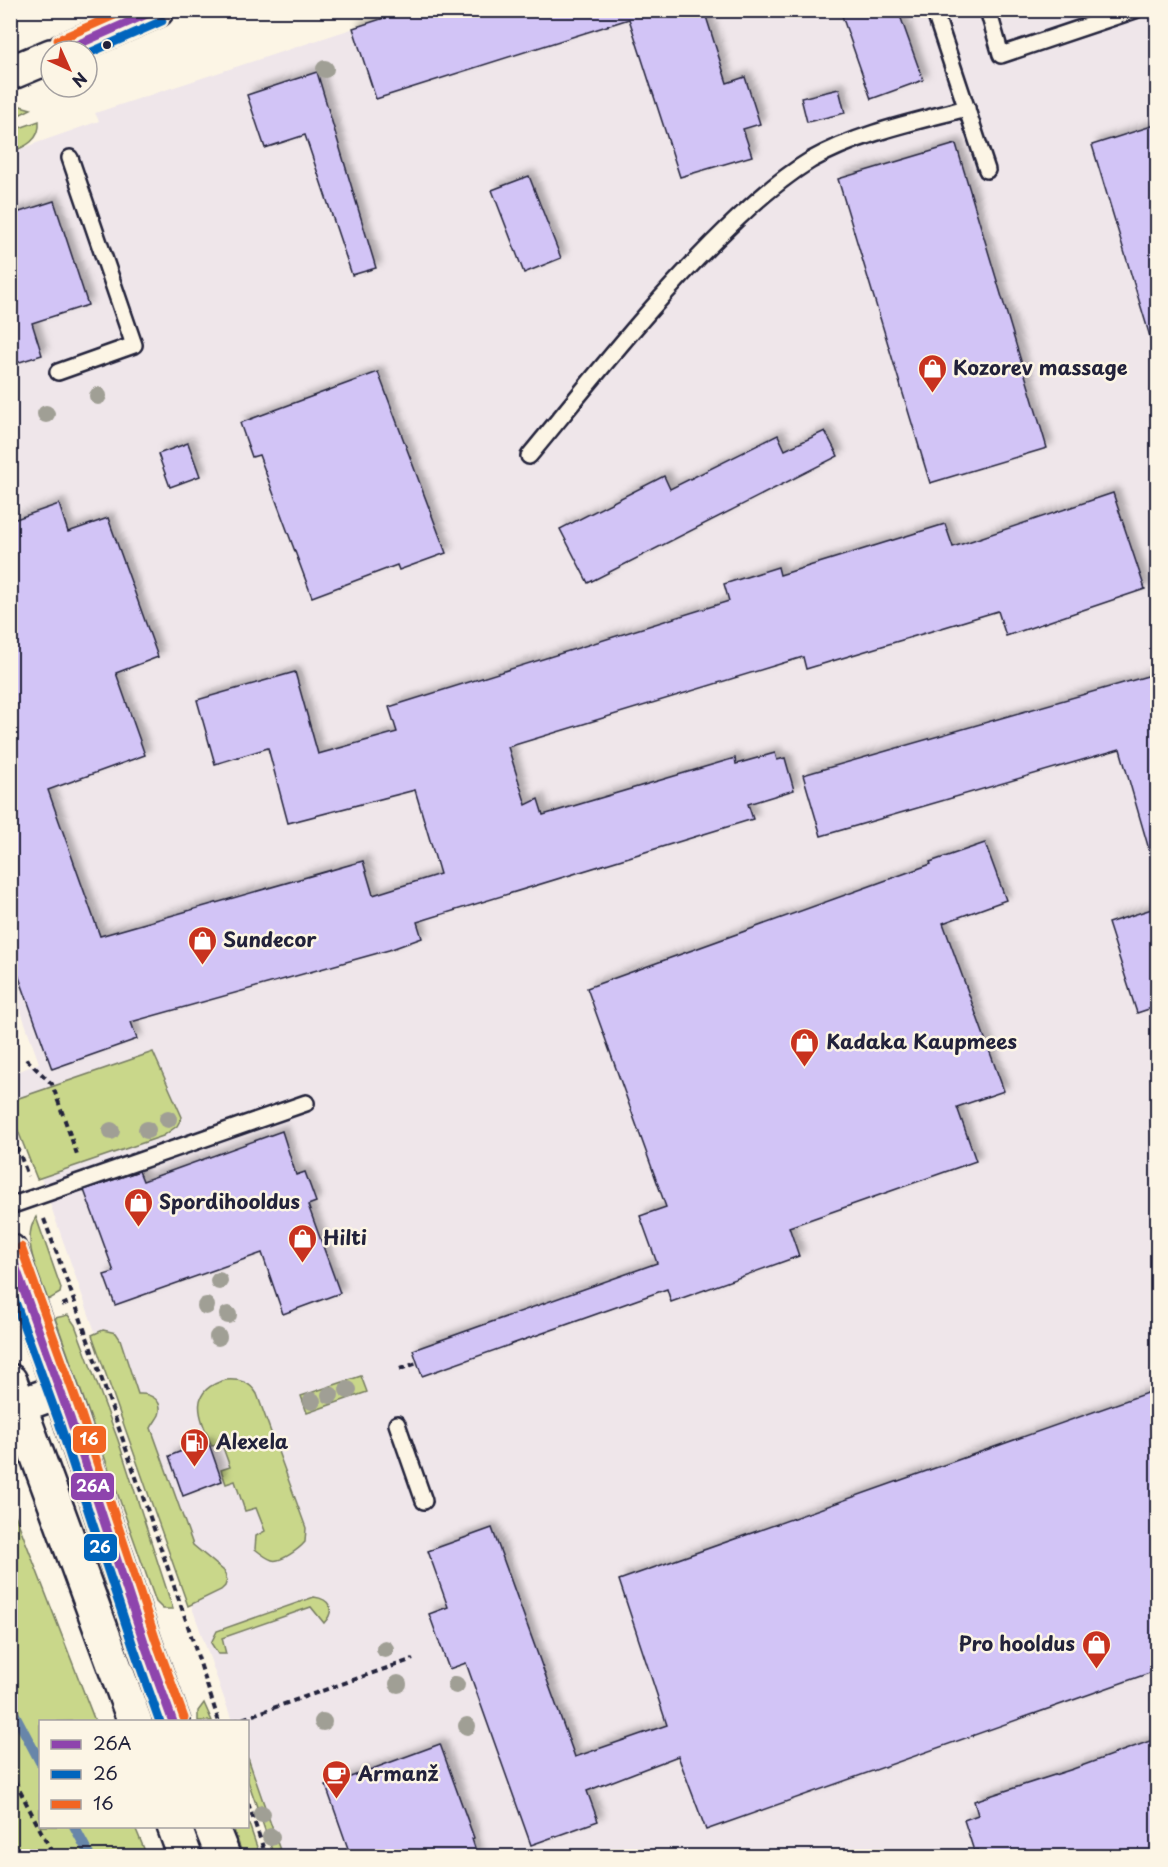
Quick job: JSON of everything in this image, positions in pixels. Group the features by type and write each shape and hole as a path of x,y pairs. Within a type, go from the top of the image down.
{"main road":[{"path":"91,39 157,10"},
{"path":"10,73 39,61"},
{"path":"10,1251 172,1720"},
{"path":"60,1391 13,1399 134,1720"},
{"path":"174,1828 185,1857"},
{"path":"211,1828 223,1857"}],"lane":[{"path":"934,10 987,170"},
{"path":"988,10 1001,55 1136,10"},
{"path":"529,456 661,296 710,244 785,176 813,159 872,134 967,108"},
{"path":"58,372 134,345 70,158"},
{"path":"10,1206 306,1103"},
{"path":"398,1424 424,1501"}],"path":[{"path":"26,1059 51,1084 86,1180"},
{"path":"59,1306 74,1300 218,1720"},
{"path":"400,1369 417,1363"},
{"path":"239,1720 413,1659"},
{"path":"10,1772 54,1857"},
{"path":"249,1806 266,1857"}],"shaded area":[{"path":"406,11 1157,11 1157,1856 280,1856 249,1768 249,1720 232,1720 11,1093 10,1075 39,1063 10,980 11,152 99,121 95,113"}],"green space":[{"path":"17,105 31,109 11,119 11,107"},
{"path":"39,121 35,138 27,145 11,152 11,131"},
{"path":"153,1052 182,1117 177,1126 163,1136 37,1179 11,1113 12,1107 19,1098"},
{"path":"36,1217 61,1288 60,1293 48,1300 36,1270 31,1247 30,1237"},
{"path":"68,1315 75,1325 118,1440 173,1609 163,1609 156,1602 55,1318"},
{"path":"103,1330 116,1333 120,1339 138,1394 155,1398 160,1405 159,1415 151,1428 193,1545 224,1571 227,1580 221,1590 188,1606 92,1335"},
{"path":"361,1376 367,1392 307,1413 301,1396"},
{"path":"226,1380 244,1382 257,1394 306,1528 305,1542 295,1551 280,1559 270,1559 255,1549 256,1536 265,1531 256,1508 245,1511 235,1481 226,1484 221,1470 230,1467 221,1442 212,1446 204,1425 200,1406 201,1398 205,1391 213,1385"},
{"path":"11,1504 95,1720 39,1720 39,1828 135,1828 147,1856 11,1856"},
{"path":"314,1597 324,1600 330,1606 330,1614 324,1623 311,1607 222,1638 226,1654 218,1654 211,1643 217,1631"},
{"path":"204,1703 212,1720 198,1720 198,1711"},
{"path":"249,1761 282,1856 274,1856 249,1784"},
{"path":"249,1824 260,1856 243,1856 233,1828 249,1828"}],"building":[{"path":"409,10 704,10 727,83 745,77 760,124 743,129 752,156 680,177 629,19 376,99 353,28"},
{"path":"840,10 898,10 923,80 871,99"},
{"path":"317,72 376,268 352,275 305,135 265,148 247,95"},
{"path":"839,89 845,113 807,122 801,98"},
{"path":"1158,124 1158,339 1151,340 1092,145"},
{"path":"956,144 1047,448 930,483 838,179"},
{"path":"529,176 561,258 524,273 492,190"},
{"path":"54,201 88,305 32,323 42,355 10,365 10,215"},
{"path":"378,372 446,553 399,570 397,565 312,597 259,455 252,457 240,423"},
{"path":"825,431 838,456 588,583 560,529 664,476 670,489 778,435 785,450"},
{"path":"188,443 200,476 170,487 158,454"},
{"path":"1113,493 1145,589 1006,636 998,611 806,669 803,657 508,747 526,805 538,799 543,815 735,758 736,764 775,753 777,760 785,758 794,790 748,804 753,819 417,922 422,938 389,950 131,1022 137,1039 52,1069 10,952 10,521 59,504 68,532 108,518 158,657 116,673 145,755 48,790 100,936 363,861 373,895 440,874 415,790 288,823 268,748 215,764 197,700 295,672 318,754 397,732 389,707 729,601 724,584 778,567 780,575 945,524 953,547"},
{"path":"1158,673 1158,852 1150,853 1120,749 821,836 803,775"},
{"name":"Kadaka Kaupmees","path":"985,843 1006,900 943,923 1004,1091 957,1107 976,1161 789,1227 799,1256 671,1302 667,1289 422,1376 413,1350 657,1263 640,1216 666,1207 587,988"},
{"path":"1158,907 1158,1006 1137,1013 1108,923"},
{"path":"282,1131 296,1175 305,1172 316,1202 308,1205 340,1293 283,1314 262,1253 115,1305 104,1275 114,1272 84,1190 139,1171 143,1181"},
{"path":"1158,1389 1158,1670 706,1830 678,1756 587,1791 598,1821 531,1845 466,1663 449,1669 429,1614 448,1607 428,1551 492,1528 575,1757 667,1725 619,1580"},
{"path":"208,1441 222,1481 183,1496 169,1456"},
{"path":"1158,1738 1158,1857 979,1857 978,1850 974,1851 964,1820 978,1815 974,1801"},
{"path":"440,1744 474,1838 472,1839 478,1857 351,1857 326,1786"}],"waterway":[{"path":"10,1705 39,1760"},
{"path":"75,1828 90,1856"}],"transit line":[{"name":"16","path":"60,39 126,10"},
{"name":"26A","path":"90,39 156,10"},
{"name":"26","path":"99,49 162,21"},
{"name":"16","path":"21,1247 81,1414 184,1718"},
{"name":"26A","path":"10,1252 70,1418 172,1720"},
{"name":"26","path":"10,1288 59,1422 159,1720"}],"place":[{"name":"Kozorev massage","path":"932,394"},
{"name":"Sundecor","path":"202,966"},
{"name":"Kadaka Kaupmees","path":"805,1068"},
{"name":"Spordihooldus","path":"138,1228"},
{"name":"Hilti","path":"302,1264"},
{"name":"Alexela","path":"195,1468"},
{"name":"Pro hooldus","path":"1096,1670"},
{"name":"Armanž","path":"337,1800"}]}
